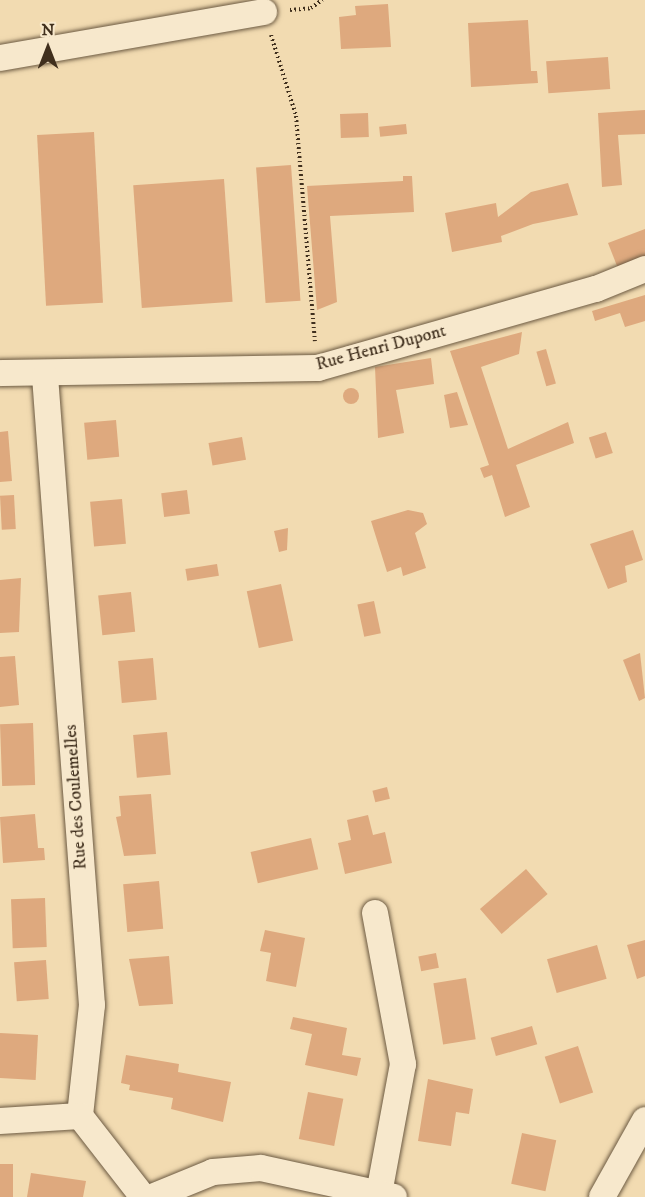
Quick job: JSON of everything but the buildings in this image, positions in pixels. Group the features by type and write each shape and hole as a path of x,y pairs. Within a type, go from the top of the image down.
{"street":[{"path":"0,58 264,12"},
{"name":"Rue Henri Dupont","path":"0,373 45,375 318,368 596,289 645,269"},
{"name":"Rue des Coulemelles","path":"45,375 92,1005 80,1116"},
{"path":"152,1197 213,1172 261,1168 387,1196 403,1064 375,913"},
{"path":"0,1121 80,1116 143,1197"},
{"path":"602,1197 645,1120"}],"path":[{"path":"318,368 296,116 264,12 311,8 322,0"}]}
